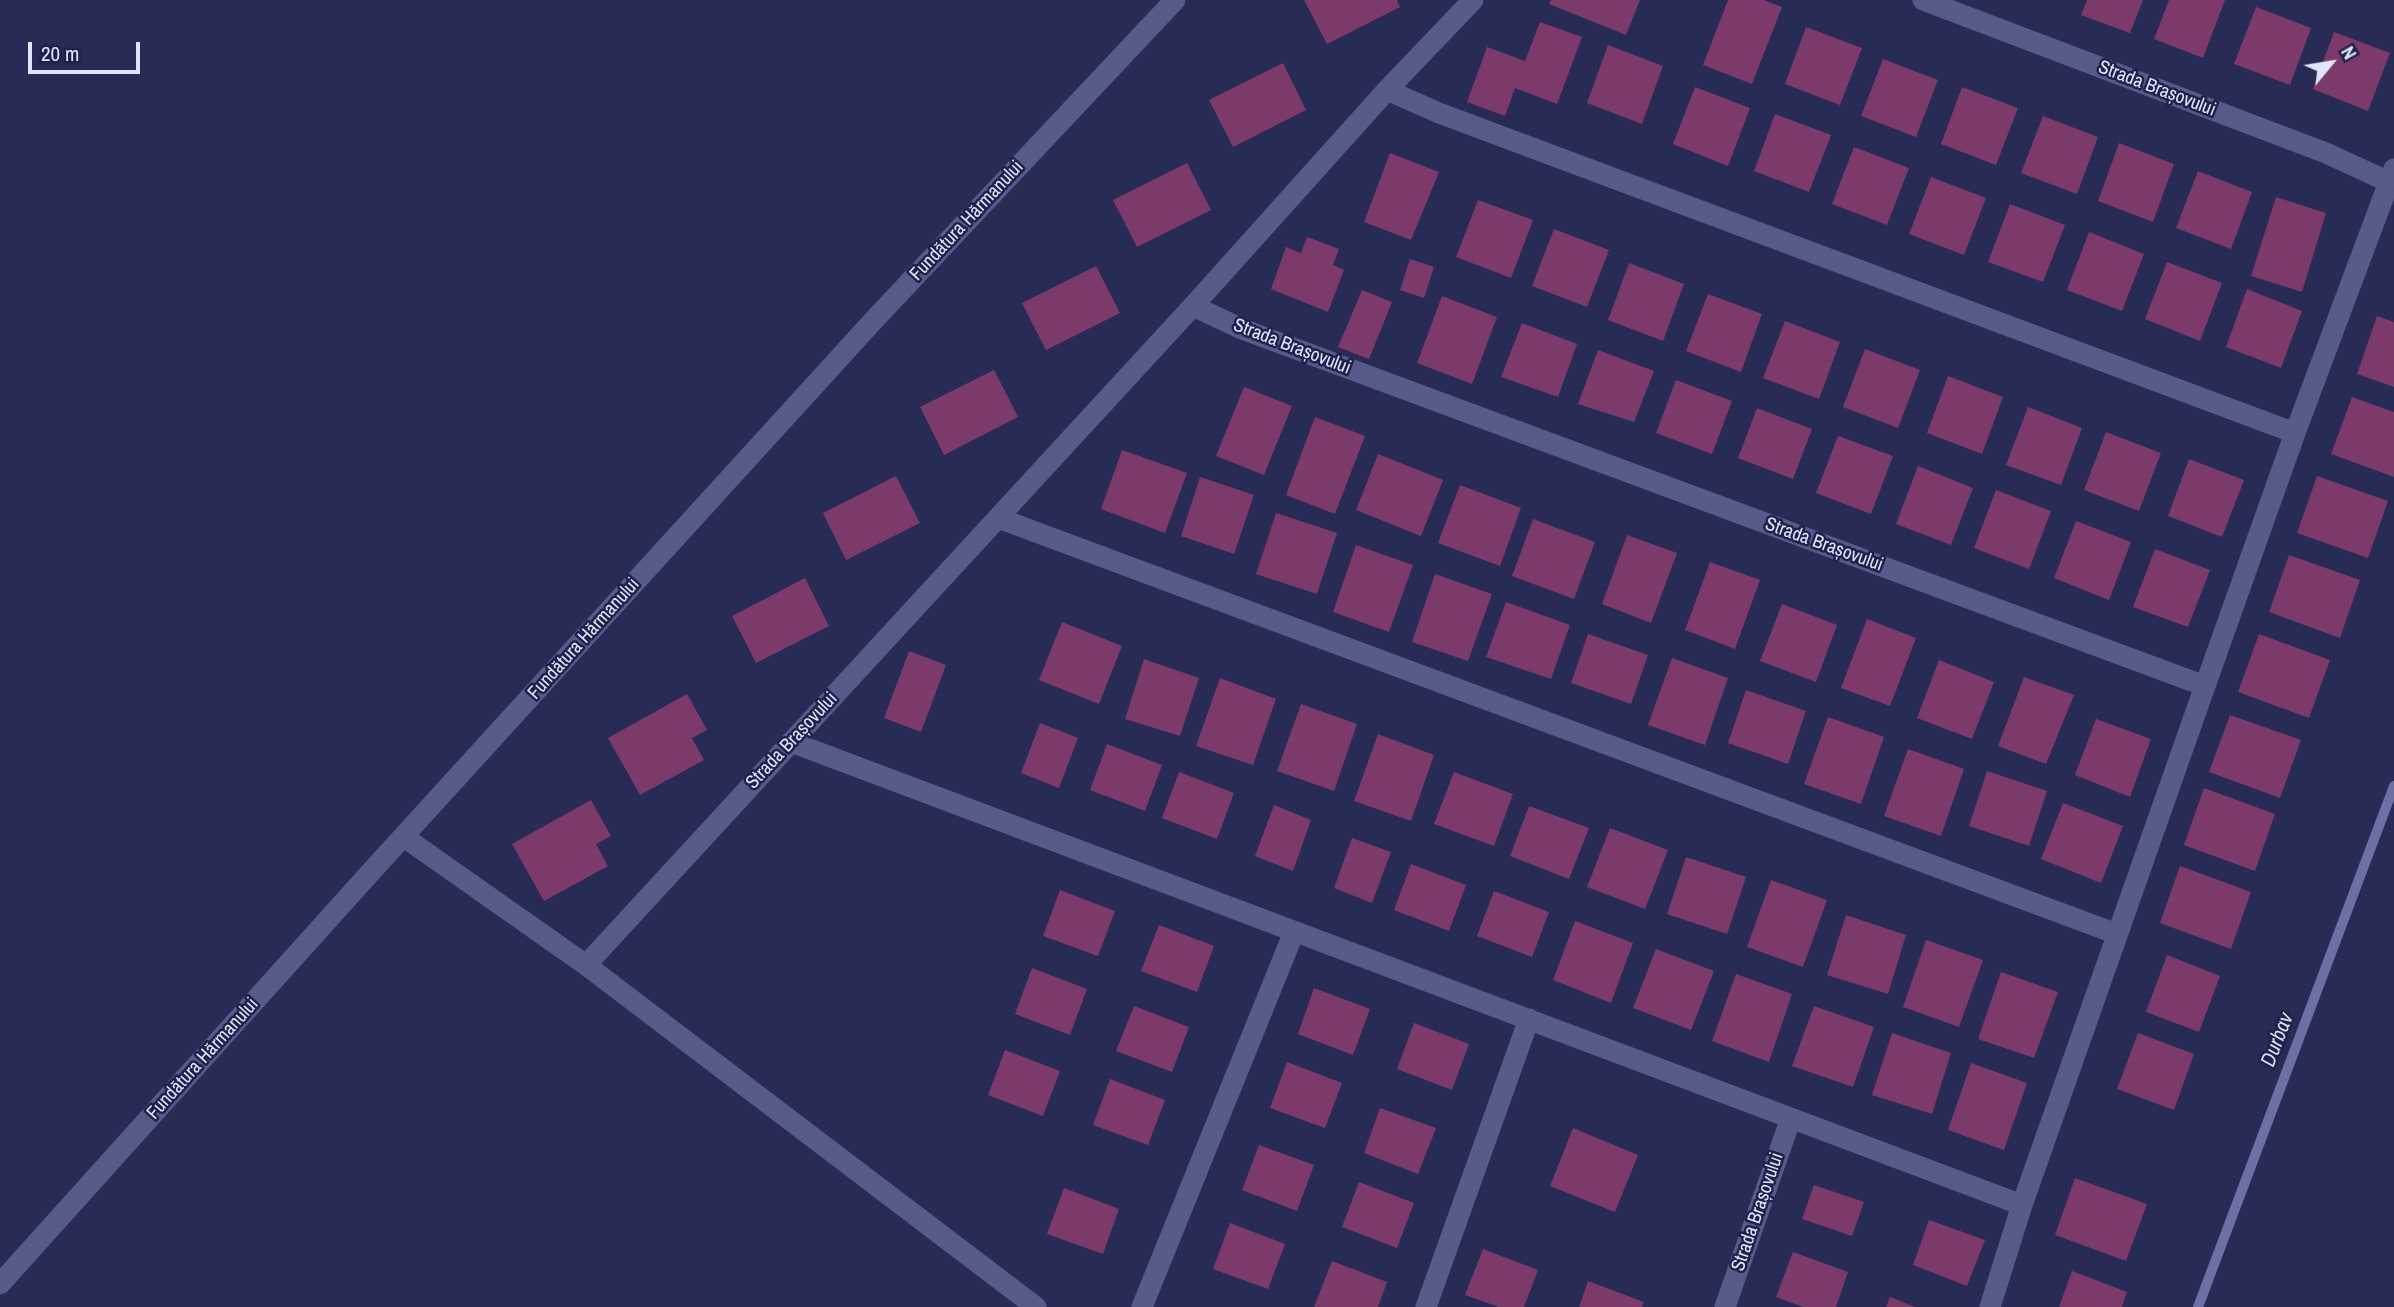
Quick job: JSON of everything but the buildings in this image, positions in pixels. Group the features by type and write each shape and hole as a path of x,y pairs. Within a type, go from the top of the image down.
{"street":[{"name":"Fundătura Hărmanului","path":"0,1284 873,321 1175,0"},
{"name":"Strada Brașovului","path":"586,965 1193,306 1387,90 1474,0"},
{"name":"Strada Brașovului","path":"1193,306 1255,334 2205,686 2295,433 2392,176 1923,0"},
{"path":"1387,90 1465,123 2295,433"},
{"path":"998,518 2117,934"},
{"path":"1990,1307 2022,1205 2205,686"},
{"path":"791,742 2022,1205"},
{"path":"404,837 586,965 1037,1307"},
{"path":"1142,1307 1294,932"},
{"path":"1426,1307 1529,1019"},
{"name":"Strada Brașovului","path":"1725,1307 1791,1118"}],"waterway":[{"name":"Durbav","path":"2198,1307 2394,786"}]}
